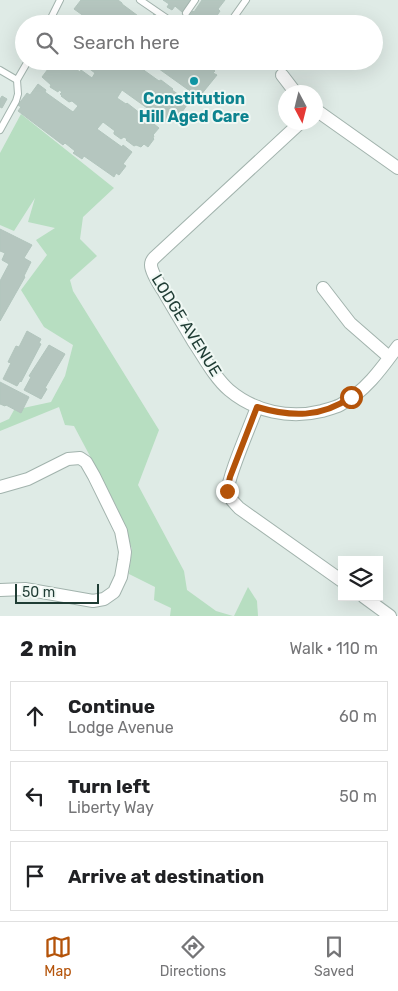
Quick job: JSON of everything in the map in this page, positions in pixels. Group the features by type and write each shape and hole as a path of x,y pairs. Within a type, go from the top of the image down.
{"street":[{"path":"282,75 290,85"},
{"path":"323,115 398,168"},
{"name":"LODGE AVENUE","path":"292,130 150,265 175,312 213,370 229,390 257,407 273,412 298,415 331,409 340,405 375,376 398,346"},
{"path":"323,288 350,323 389,357"},
{"path":"257,407 230,477 228,495 239,508 338,578"},
{"path":"0,487 28,479 68,459 80,458 86,462 94,476 121,531 125,552 121,577 114,592 104,599 93,601 25,589 0,590"},
{"path":"369,601 390,616"}],"lane":[{"path":"52,15 60,0"},
{"path":"140,0 161,15"},
{"path":"186,13 195,0"},
{"path":"235,15 246,0"},
{"path":"0,70 17,80"},
{"path":"0,130 16,101 18,94 17,80 23,70"}],"green space":[{"path":"21,114 114,188 83,217 80,239 97,256 70,280 73,291 159,430 138,485 184,571 187,590 216,611 233,616 170,616 171,608 154,600 155,587 129,574 132,549 117,507 74,426 65,425 59,407 0,431 0,423 9,419 14,410 51,402 65,376 73,345 44,327 21,290 47,255 36,240 55,228 28,222 35,198 14,231 0,225 0,153"},
{"path":"248,587 257,601 258,616 234,616"}],"building":[{"path":"81,0 118,0 137,15 82,15 74,9"},
{"path":"163,0 191,0 182,12 175,6 172,10 167,7 169,4"},
{"path":"202,0 225,0 218,9 220,11 217,15 190,15"},
{"path":"47,70 77,70 80,72 81,70 92,78 95,73 91,70 144,70 159,81 161,80 189,102 175,122 171,119 168,123 122,90 117,98 127,103 159,128 153,135 154,139 148,147 144,144 141,147 134,146 124,137 121,139 114,134 115,131 103,122 97,129 132,152 123,164 126,166 119,175 116,173 114,177 84,156 82,159 73,153 75,151 65,143 63,145 18,111 21,107 18,105 27,93 30,95 38,84 46,90 45,92 73,112 78,106 61,96 62,92 59,90 58,92 50,87 51,85 42,77"},
{"name":"Constitution Hill Aged Care","path":"161,70 215,71 213,73 217,75 200,96 197,96"},
{"path":"2,96 7,99 2,108 0,107 0,99"},
{"path":"0,229 32,245 24,258 31,262 25,277 0,321 0,281 9,264 2,260 5,253 0,251"},
{"path":"27,331 41,339 39,343 41,344 17,386 3,379 11,363 8,362 16,346 19,347"},
{"path":"49,345 65,354 45,388 47,389 41,399 24,390 31,377 29,376"},
{"path":"0,382 29,397 21,413 0,404"}],"place":[{"name":"Constitution Hill Aged Care","path":"194,81"}],"route":[{"path":"227,491 230,477 257,407 285,414 309,414 331,409 351,397"}]}
